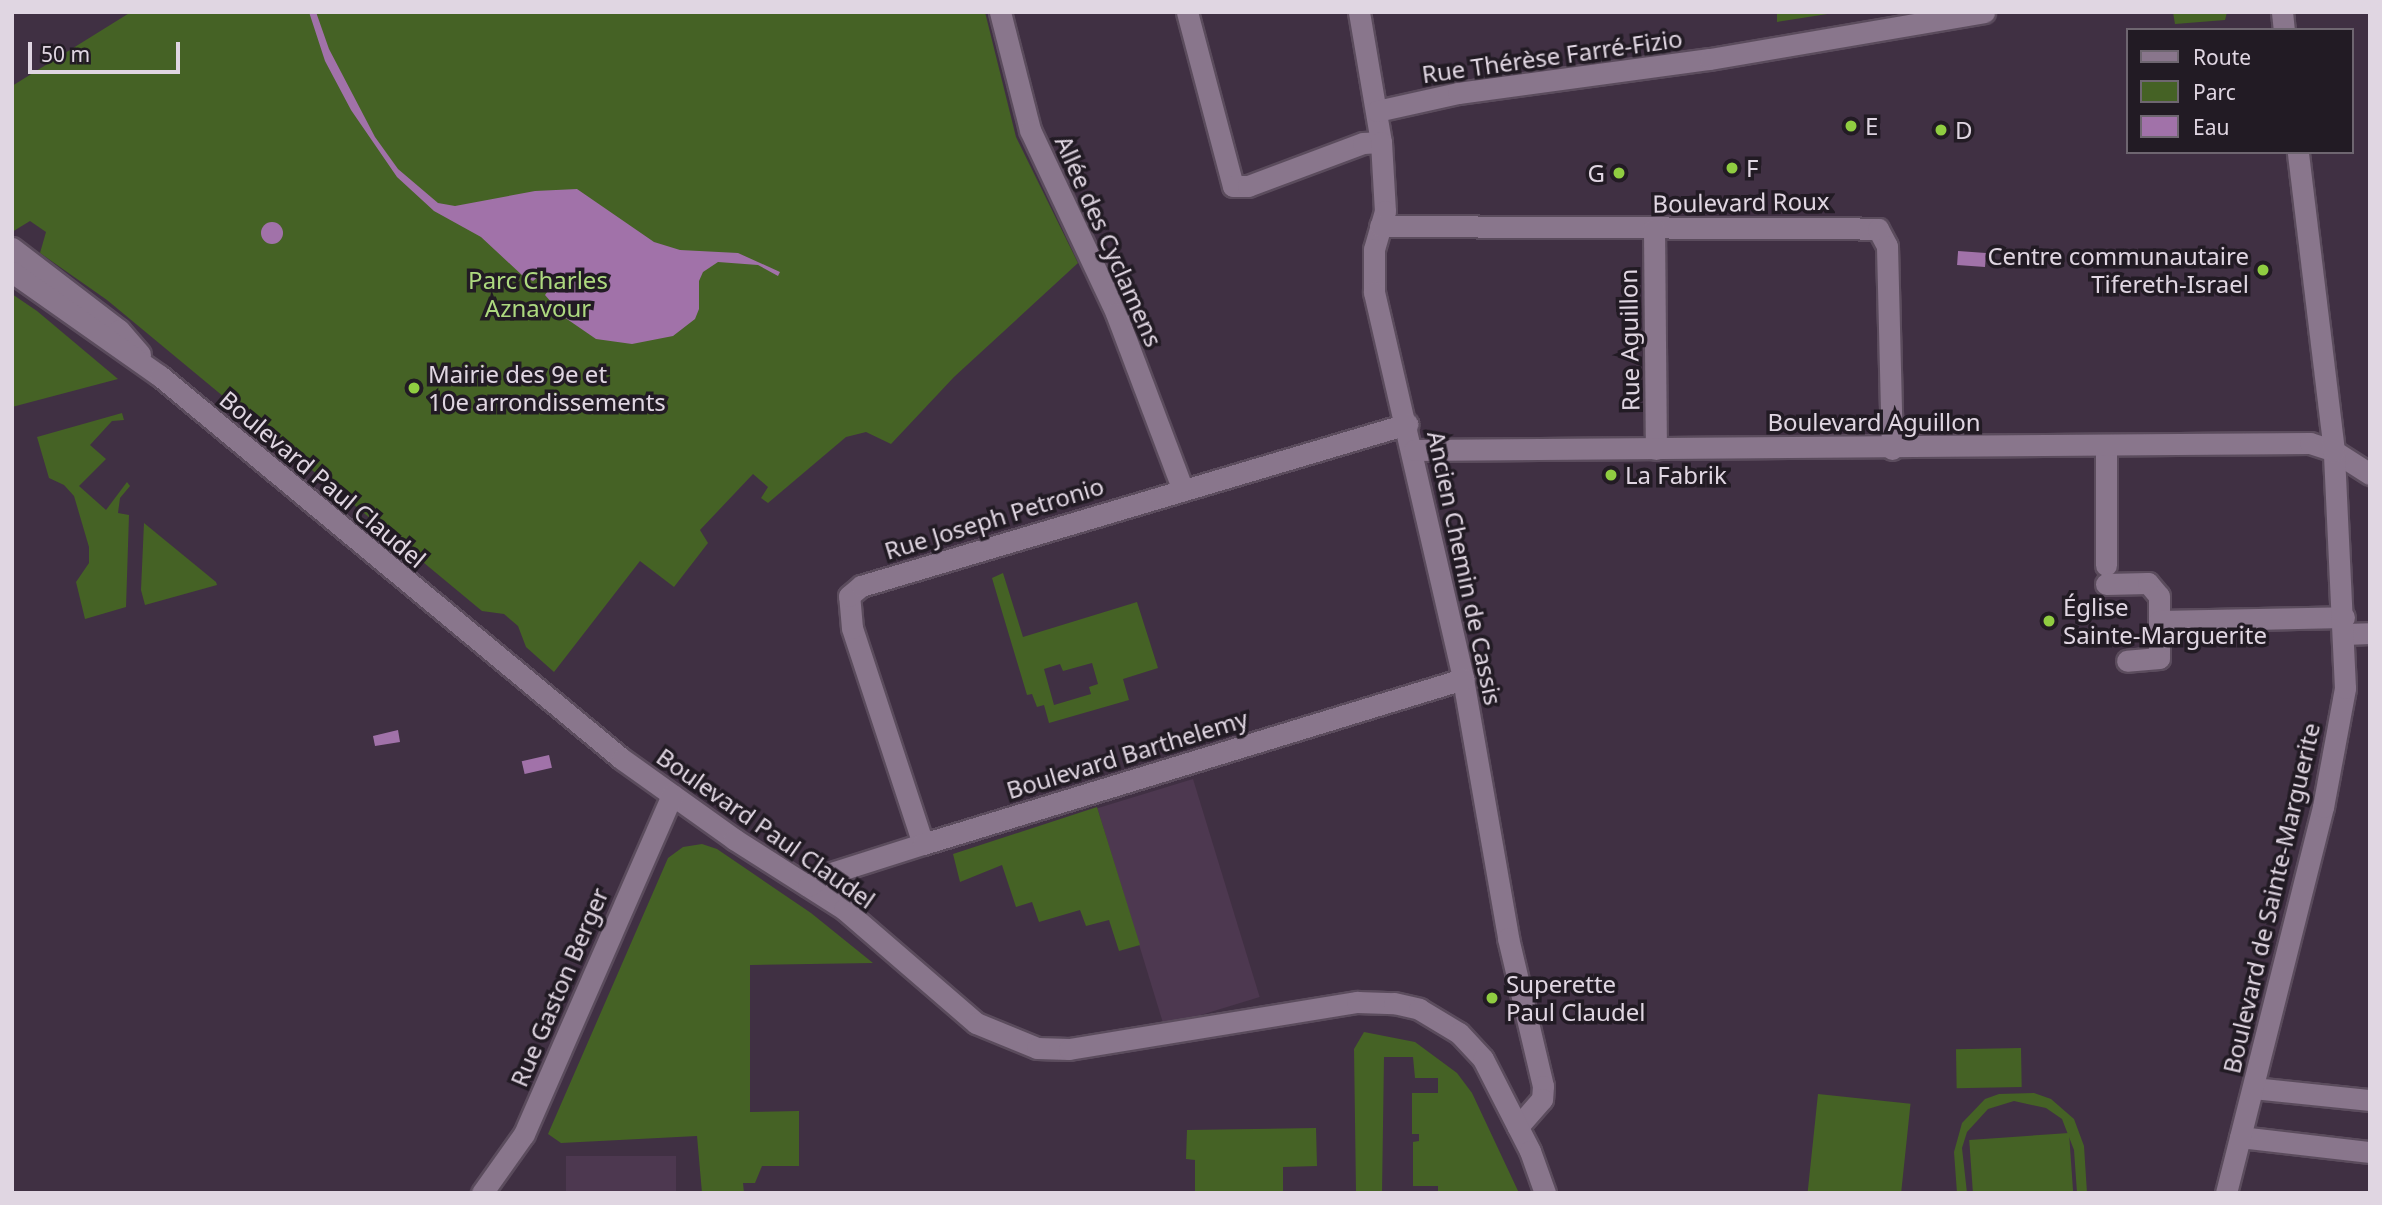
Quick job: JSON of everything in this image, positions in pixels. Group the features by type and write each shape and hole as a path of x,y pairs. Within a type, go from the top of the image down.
{"street":[{"name":"Allée des Cyclamens","path":"1000,12 1030,130 1116,313 1182,488"},
{"path":"1187,12 1233,186 1248,186 1363,143 1381,142"},
{"name":"Ancien Chemin de Cassis","path":"1359,12 1377,111 1385,211 1374,250 1374,292 1414,450 1463,679 1508,938 1543,1086 1542,1099 1518,1126"},
{"name":"Rue Thérèse Farré-Fizio","path":"1377,111 1458,93 1710,59 1984,12"},
{"name":"Boulevard de Sainte-Marguerite","path":"2226,1193 2334,758 2344,688 2345,626 2334,451 2298,154"},
{"name":"Boulevard Roux","path":"1380,226 1654,229 1872,226 1884,232 1892,449"},
{"name":"Rue Aguillon","path":"1654,229 1657,449"},
{"name":"Boulevard Paul Claudel","path":"12,248 119,330 160,376"},
{"name":"Boulevard Paul Claudel","path":"12,272 160,376 550,701 672,795 844,909 950,1004 1008,1040 1037,1048 1069,1049 1357,1002 1394,1003 1419,1009 1459,1033 1483,1059 1518,1126 1545,1193"},
{"name":"Rue Joseph Petronio","path":"923,844 852,628 849,596 862,586 1182,488 1407,424"},
{"name":"Boulevard Aguillon","path":"1414,450 1892,449 2310,443 2334,451 2370,474"},
{"path":"2106,447 2106,575 2148,583 2155,588 2159,621 2159,658 2127,661"},
{"path":"2159,621 2345,626 2370,633"},
{"name":"Boulevard Barthelemy","path":"808,886 825,875 923,844 1463,679"},
{"name":"Rue Gaston Berger","path":"482,1193 524,1134 672,795"},
{"path":"2253,1088 2370,1100"},
{"path":"2240,1137 2370,1152"}],"shaded area":[{"path":"1193,779 1260,997 1164,1026 1097,808"},
{"path":"566,1156 676,1156 676,1193 566,1193"}],"green space":[{"name":"Parc Charles Aznavour","path":"131,12 985,12 1016,137 1078,263 954,377 891,444 866,432 846,437 768,503 761,498 768,487 753,474 700,530 708,543 674,587 640,561 554,672 526,647 518,626 504,614 482,611 107,300 40,253 46,232 30,221 12,232 12,86"},
{"path":"1777,12 1840,12 1777,22"},
{"path":"2173,12 2227,12 2225,20 2175,24"},
{"path":"12,294 37,311 118,379 12,407"},
{"path":"122,413 124,420 112,421 90,445 106,459 79,486 106,510 127,482 130,486 120,498 118,513 129,515 126,607 85,619 76,582 89,563 89,547 74,496 64,485 49,478 37,437"},
{"path":"144,523 217,585 145,605 141,590"},
{"path":"1003,573 1023,637 1137,602 1158,668 1123,679 1129,700 1049,723 1044,705 1037,707 1032,694 1027,695 992,578","holes":["1092,663 1098,684 1089,687 1091,694 1054,705 1044,669 1060,664 1063,671"]},
{"path":"1097,807 1140,945 1119,951 1109,920 1086,926 1080,910 1039,922 1032,902 1016,907 1002,865 960,882 953,854"},
{"path":"702,844 717,849 811,913 873,963 750,965 750,1112 799,1111 799,1166 762,1166 755,1183 743,1183 744,1193 702,1193 697,1136 561,1143 548,1134 668,858 683,847"},
{"path":"1364,1032 1415,1042 1457,1073 1472,1093 1519,1193 1438,1193 1438,1186 1413,1186 1413,1142 1419,1141 1419,1134 1412,1134 1412,1093 1438,1093 1438,1078 1415,1078 1413,1057 1384,1057 1382,1193 1356,1193 1354,1049"},
{"path":"2021,1048 2022,1087 1957,1088 1956,1049"},
{"path":"2034,1093 2051,1099 2074,1119 2084,1146 2087,1193 2077,1193 2074,1150 2062,1119 2046,1108 2014,1101 1988,1109 1967,1132 1962,1148 1967,1193 1957,1193 1954,1152 1962,1123 1985,1099 1999,1094"},
{"path":"1818,1094 1910,1104 1901,1193 1808,1192"},
{"path":"1316,1128 1317,1166 1283,1167 1283,1192 1195,1193 1195,1160 1186,1159 1187,1130"},
{"path":"2069,1133 2073,1193 1973,1193 1969,1140"}],"water":[{"path":"309,12 316,12 329,49 375,137 398,169 438,203 455,206 535,191 577,189 654,242 680,250 738,253 780,272 778,276 758,265 718,262 703,272 699,281 699,309 695,319 673,336 632,344 596,339 564,317 545,295 555,281 550,275 543,273 533,281 524,277 481,237 434,211 397,177 351,110 325,61"},
{"path":"272,222 280,225 283,233 280,241 272,244 264,241 261,233 264,225"},
{"path":"1958,251 1986,253 1985,267 1957,265"},
{"path":"398,730 400,742 375,746 373,736"},
{"path":"549,755 552,768 525,774 522,761"}],"place":[{"name":"E","path":"1851,126"},
{"name":"D","path":"1941,130"},
{"name":"F","path":"1732,168"},
{"name":"G","path":"1619,173"},
{"name":"Centre communautaire Tifereth-Israel","path":"2263,270"},
{"name":"Mairie des 9e et 10e arrondissements","path":"414,388"},
{"name":"La Fabrik","path":"1611,475"},
{"name":"Église Sainte-Marguerite","path":"2049,621"},
{"name":"Superette Paul Claudel","path":"1492,998"}]}
